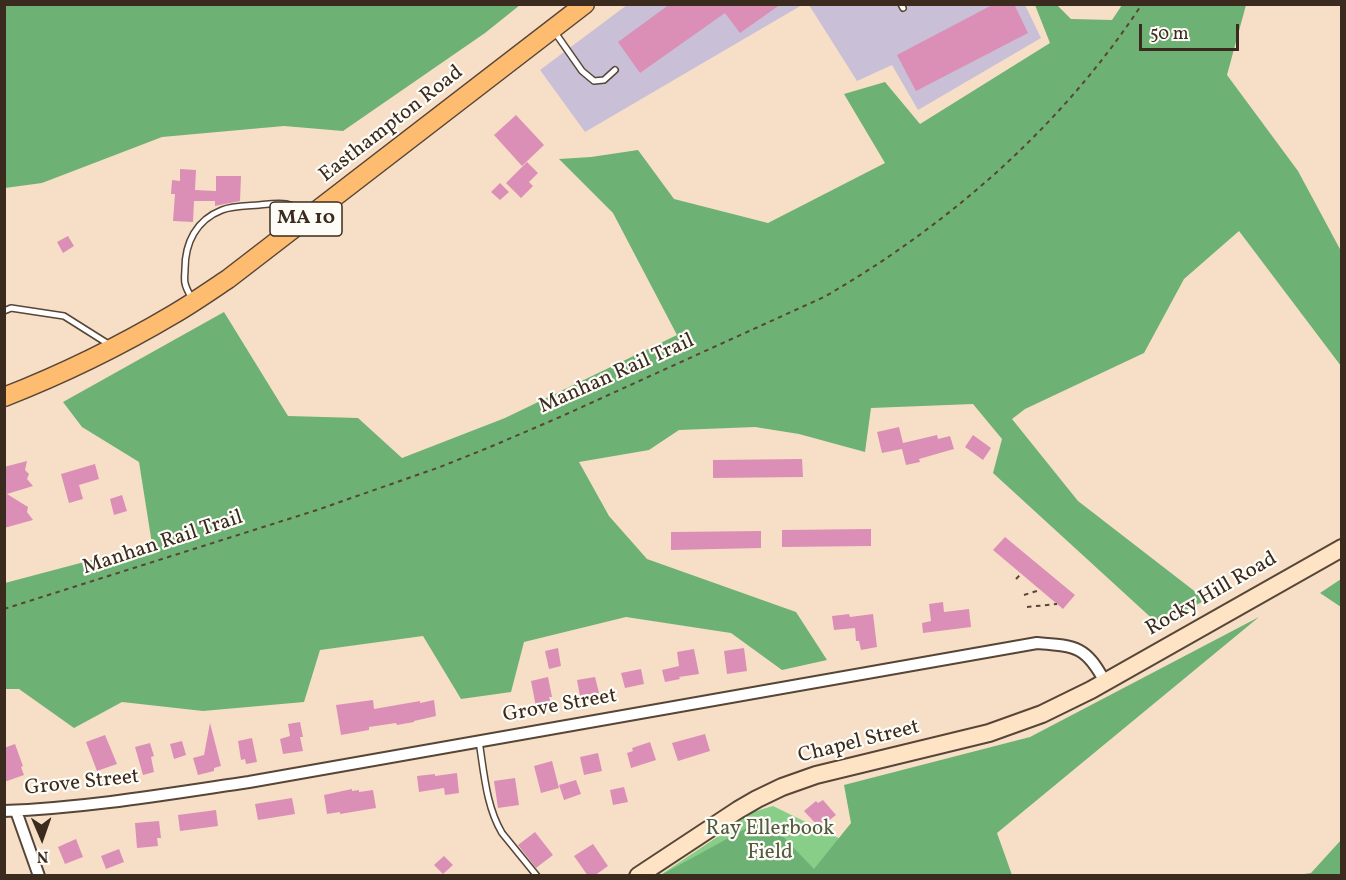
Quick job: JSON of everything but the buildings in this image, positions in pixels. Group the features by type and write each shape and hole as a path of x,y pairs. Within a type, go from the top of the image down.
{"main road":[{"name":"Easthampton Road","path":"4,397 114,347 194,302 228,279 585,4"},
{"name":"Rocky Hill Road","path":"1105,682 1341,548"},
{"name":"Chapel Street","path":"638,876 738,810 782,787 816,775 947,744 1007,727 1042,714 1105,682"}],"street":[{"name":"Grove Street","path":"10,811 140,798 260,780 1037,643 1063,645 1080,650 1089,656 1105,682"},
{"path":"10,811 39,876"}],"lane":[{"path":"553,29 582,72 594,81 604,80 615,70"},
{"path":"194,302 185,283 185,261 188,244 204,219 223,209 278,204 299,208 308,218"},
{"path":"4,310 11,308 64,316 114,347"},
{"path":"479,741 490,805 498,826 537,876"}],"path":[{"name":"Manhan Rail Trail","path":"4,609 317,510 440,467 560,417 824,297 898,251 947,214 1027,143 1056,113 1109,50 1142,4"},
{"path":"1016,579 1021,574"},
{"path":"1024,595 1040,590"},
{"path":"1027,607 1057,604"}],"shaded area":[{"path":"627,5 802,5 585,132 540,70"},
{"path":"809,5 1025,5 1041,38 918,110 892,65 857,81"}],"green space":[{"path":"4,5 520,5 485,33 343,131 284,126 162,137 42,183 5,188"},
{"path":"1035,5 1057,5 1071,19 1112,20 1122,5 1246,5 1227,75 1298,171 1341,251 1341,366 1239,231 1184,279 1144,353 1025,409 1012,419 1078,501 1206,600 1158,624 993,473 1002,439 973,404 871,408 865,452 799,434 755,427 679,430 649,450 579,462 609,516 647,559 796,612 827,660 782,670 731,633 626,617 524,642 511,692 461,699 423,636 320,650 304,702 203,711 122,702 74,728 19,689 5,689 5,583 152,544 139,462 82,427 63,402 224,312 288,416 358,418 402,458 505,418 677,335 613,213 559,159 638,150 674,199 768,223 885,163 844,94 885,82 920,124 1050,43"},
{"path":"1341,579 1341,607 1320,593"},
{"path":"1259,617 997,833 1012,875 661,875 765,818 814,869 851,823 844,785 1030,737"},
{"name":"Ray Ellerbook Field","path":"773,806 855,846 898,876 659,876 750,813"},
{"path":"1341,840 1341,875 1297,875 1311,873"}]}
